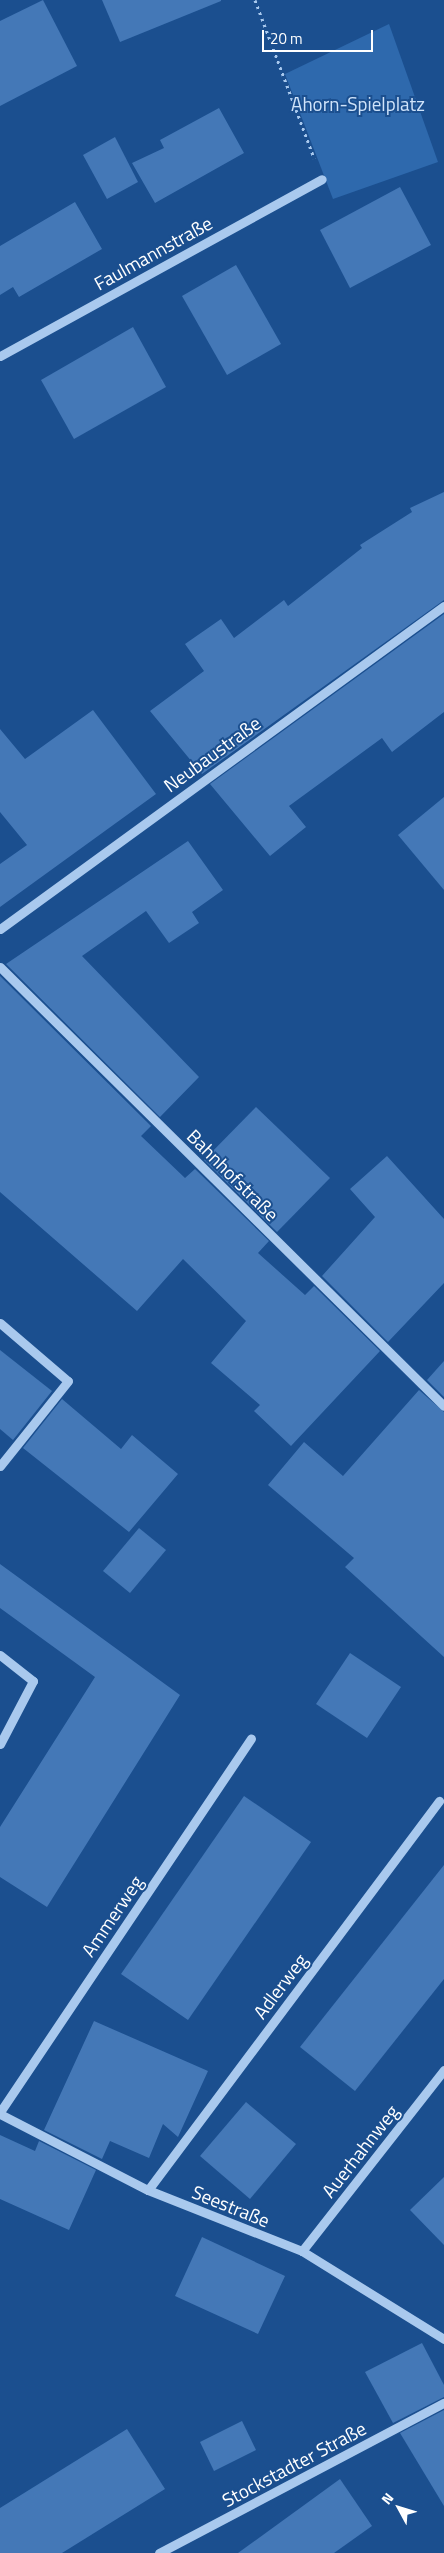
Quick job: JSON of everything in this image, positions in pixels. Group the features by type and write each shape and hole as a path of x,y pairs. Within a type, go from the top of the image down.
{"street":[{"name":"Faulmannstraße","path":"0,356 322,179"},
{"name":"Neubaustraße","path":"0,929 444,606"},
{"name":"Bahnhofstraße","path":"0,967 444,1406"},
{"path":"0,1323 68,1381 0,1466"},
{"path":"0,1655 33,1681 0,1744"},
{"name":"Ammerweg","path":"0,2113 251,1738"},
{"name":"Adlerweg","path":"148,2190 438,1801"},
{"name":"Auerhahnweg","path":"302,2251 444,2070"},
{"name":"Seestraße","path":"0,2113 148,2190 302,2251 444,2339"},
{"name":"Stockstadter Straße","path":"158,2553 444,2403"}],"path":[{"path":"255,0 322,179"}],"green space":[{"name":"Ahorn-Spielplatz","path":"389,24 438,162 333,199 285,74"}],"building":[{"path":"43,0 77,66 0,106 0,21"},
{"path":"102,0 221,0 221,1 120,42"},
{"path":"219,108 244,153 155,203 132,163 164,148 160,140"},
{"path":"115,137 138,182 107,199 83,155"},
{"path":"400,187 431,245 350,288 320,230"},
{"path":"75,202 102,249 19,297 13,287 0,295 0,246"},
{"path":"236,265 281,344 227,375 182,296"},
{"path":"133,327 166,387 74,439 41,380"},
{"path":"444,492 444,600 202,774 150,711 204,671 185,644 221,619 234,638 284,600 288,606 362,548 360,545 412,512 410,508"},
{"path":"444,614 444,712 392,752 382,738 289,806 306,827 270,856 210,784"},
{"path":"93,710 156,794 0,907 0,864 27,845 0,812 0,729 25,759"},
{"path":"444,797 444,890 398,835"},
{"path":"188,841 223,890 192,912 199,923 169,943 146,911 82,956 199,1077 160,1117 6,964"},
{"path":"0,976 151,1126 141,1136 185,1178 195,1169 269,1241 258,1253 305,1295 314,1286 380,1351 291,1446 254,1411 260,1405 211,1363 246,1321 183,1259 137,1311 0,1192"},
{"path":"256,1107 330,1178 277,1232 204,1160"},
{"path":"387,1156 444,1219 444,1283 388,1342 322,1276 375,1217 350,1189"},
{"path":"0,1350 52,1391 13,1440 0,1429"},
{"path":"444,1361 444,1397 427,1380"},
{"path":"419,1390 444,1412 444,1657 345,1567 354,1558 268,1485 304,1442 343,1476"},
{"path":"62,1399 121,1449 132,1435 178,1474 129,1532 23,1448"},
{"path":"139,1528 166,1550 130,1593 103,1571"},
{"path":"0,1564 180,1695 47,1907 0,1877 0,1827 95,1677 0,1608"},
{"path":"350,1653 401,1687 367,1738 316,1704"},
{"path":"244,1796 311,1842 188,2020 121,1974"},
{"path":"444,1865 444,1979 355,2091 300,2047"},
{"path":"94,2021 208,2071 178,2137 163,2124 149,2158 110,2141 102,2159 44,2130"},
{"path":"246,2102 296,2144 250,2199 200,2156"},
{"path":"0,2135 35,2151 39,2141 96,2170 69,2230 0,2199"},
{"path":"444,2177 444,2245 410,2210"},
{"path":"202,2237 285,2276 258,2334 175,2296"},
{"path":"422,2343 444,2385 444,2397 393,2423 365,2372"},
{"path":"444,2410 444,2506 400,2433"},
{"path":"242,2421 256,2450 214,2471 200,2442"},
{"path":"127,2429 165,2489 62,2553 0,2553 0,2508"},
{"path":"340,2479 372,2526 334,2553 238,2553"}]}
